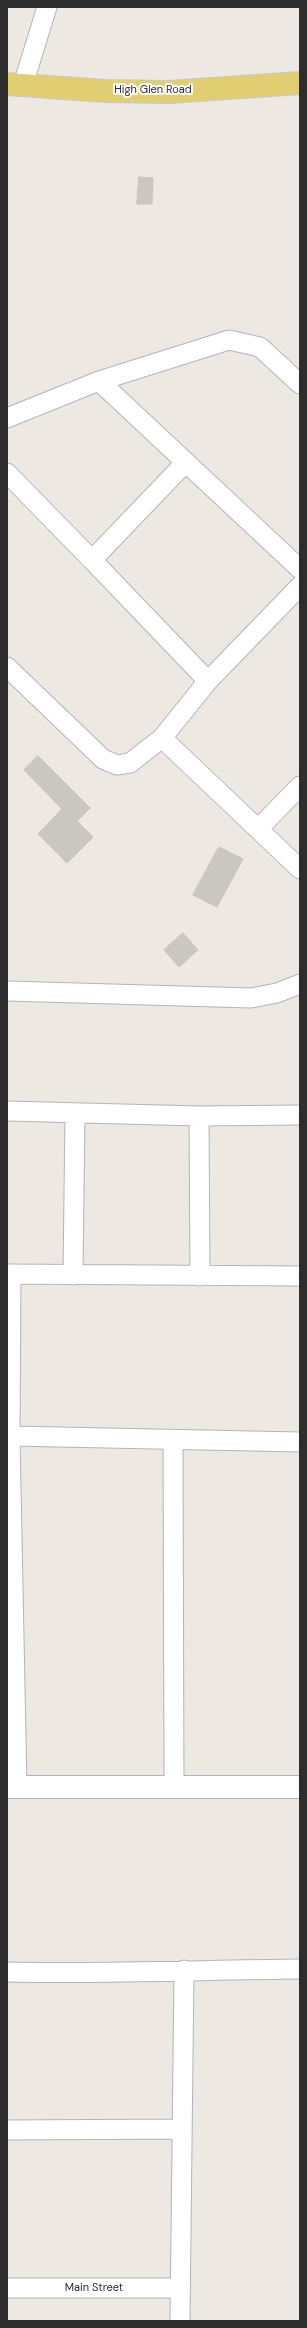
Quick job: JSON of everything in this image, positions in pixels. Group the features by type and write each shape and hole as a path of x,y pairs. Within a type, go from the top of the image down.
{"main road":[{"name":"High Glen Road","path":"15,84 105,91 169,92 300,83"}],"street":[{"path":"15,84 47,7"},
{"path":"7,418 99,381 229,340 260,347 300,384"},
{"path":"99,381 300,569"},
{"path":"92,560 186,462"},
{"path":"7,473 208,681"},
{"path":"7,667 103,759 117,764 130,763 162,738 208,681 300,586"},
{"path":"162,738 259,828 300,869"},
{"path":"259,828 300,786"},
{"path":"7,991 251,998 277,993 300,984"},
{"path":"7,1111 199,1116 300,1115"},
{"path":"74,1274 75,1113"},
{"path":"199,1116 200,1276"},
{"path":"300,1276 9,1274 12,1787 300,1787"},
{"path":"10,1436 300,1442"},
{"path":"173,1440 174,1787"},
{"path":"7,1972 101,1974 184,1970 300,1969"},
{"path":"180,2321 184,1970"},
{"path":"7,2130 182,2129"},
{"name":"Main Street","path":"7,2288 181,2288"}],"building":[{"path":"139,177 153,178 152,204 137,204"},
{"path":"38,756 90,808 77,821 93,837 67,863 38,834 62,809 24,770"},
{"path":"219,847 243,859 217,907 193,895"},
{"path":"183,933 198,950 179,967 164,950"}]}
